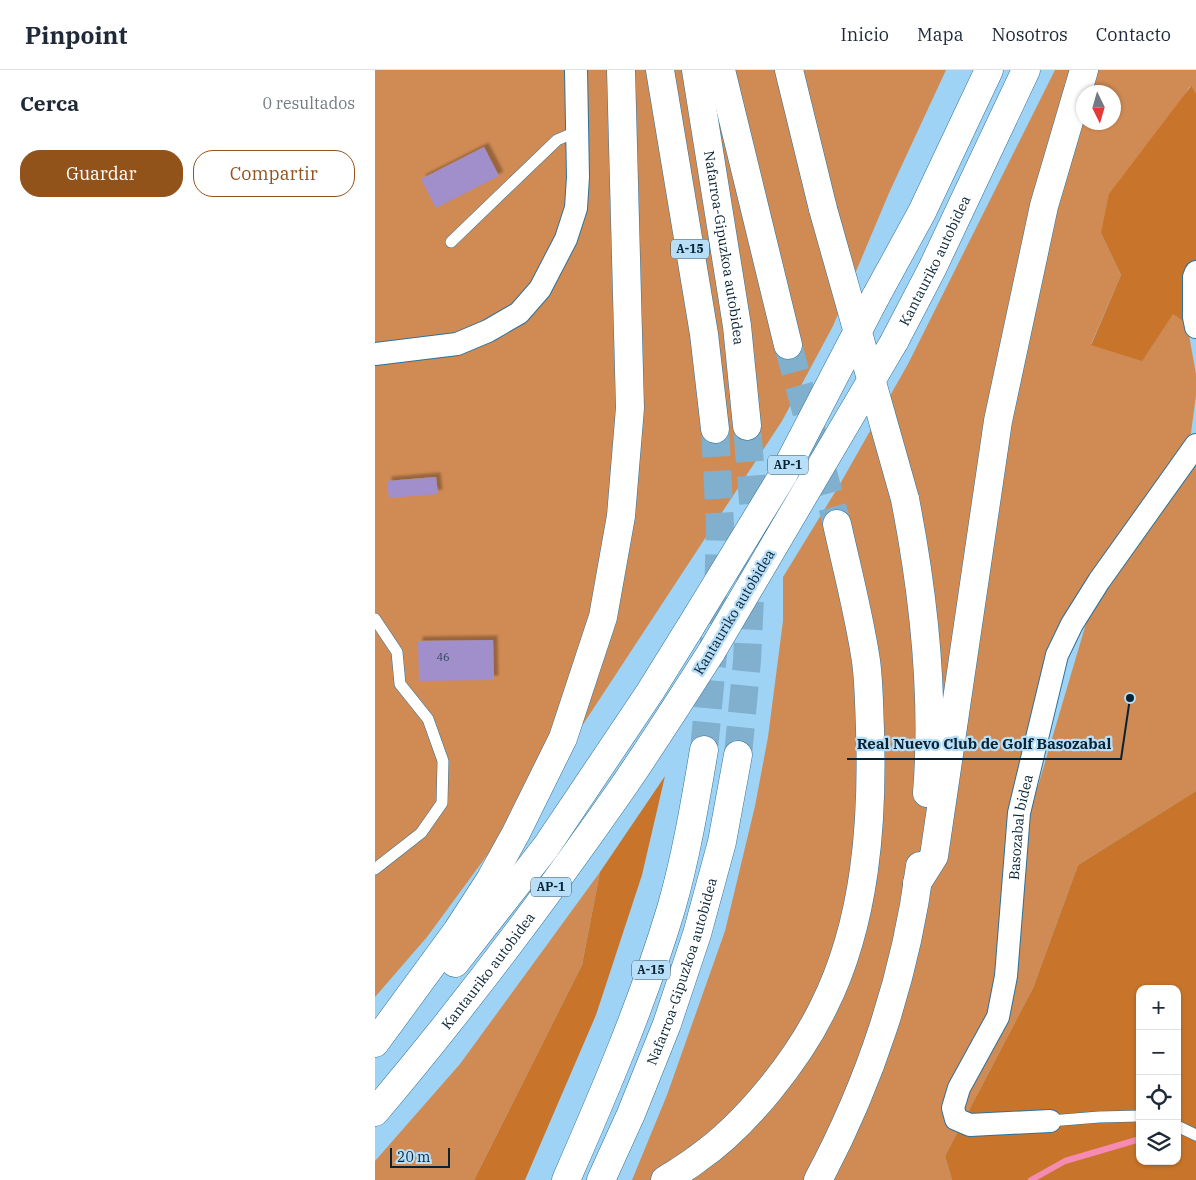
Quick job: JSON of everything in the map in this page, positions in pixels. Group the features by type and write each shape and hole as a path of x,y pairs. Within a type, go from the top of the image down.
{"highway":[{"path":"375,1043 457,931 490,880 516,833 563,738 603,618 621,516 630,408 621,70"},
{"name":"A-15","path":"660,70 704,334 715,429"},
{"name":"Nafarroa-Gipuzkoa autobidea","path":"697,70 737,326 747,426"},
{"path":"721,70 788,345"},
{"path":"789,70 823,209 905,499 919,582 928,666 930,721 924,832 917,883 902,958 884,1023 850,1115 818,1180"},
{"path":"974,102 985,70"},
{"name":"Kantauriko autobidea","path":"375,1063 546,847 650,692 691,626 783,475 922,212 989,70"},
{"name":"Kantauriko autobidea","path":"375,1112 487,974 561,874 624,786 712,651 894,342 932,269 1026,70"},
{"path":"917,883 934,856 998,422 1044,206 1084,70"},
{"path":"665,1180 698,1159 739,1123 778,1079 825,1006 849,944 863,876 870,820 872,774 866,663 858,614 837,524"},
{"name":"A-15","path":"566,1180 611,1077 645,986 671,908 688,839 704,750"},
{"name":"Nafarroa-Gipuzkoa autobidea","path":"601,1180 631,1114 667,1024 697,934 722,842 738,755"}],"street":[{"path":"375,354 457,344 488,332 519,313 540,289 565,239 576,208 578,131 576,70"},
{"path":"1196,272 1194,277 1194,316 1196,327"},
{"name":"Basozabal bidea","path":"1050,1121 970,1125 956,1119 953,1108 959,1088 998,1017 1003,997 1019,812 1057,655 1072,624 1099,581 1196,445"}],"lane":[{"path":"451,242 557,140 578,131"},
{"path":"375,619 397,652 400,684 428,718 443,761 442,803 421,833 375,869"},
{"path":"1050,1121 1136,1116"},
{"path":"1181,1128 1196,1134"}],"shaded area":[{"path":"375,70 946,70 889,193 833,326 782,421 582,726 427,937 375,997"},
{"path":"1055,70 1196,70 1196,93 1190,86 1101,233 1121,275 1091,344 1173,314 1187,324 1196,374 1196,395 1191,433 1155,494 1063,621 1021,780 1038,786 1090,610 1196,454 1196,791 1078,865 1033,988 945,1156 952,1180 632,1180 667,1095 725,931 755,806 768,737 783,621 783,577 840,484 908,364"},
{"path":"1191,86 1196,93 1196,331 1173,314 1142,361 1091,345 1121,275 1101,233 1109,194"},
{"path":"665,776 642,875 596,1015 525,1180 474,1180 582,965 600,872"},
{"path":"1196,791 1196,1180 952,1180 945,1156 1033,988 1078,865"},
{"path":"600,872 582,965 474,1180 375,1180 375,1161 460,1064"}],"building":[{"path":"484,147 499,176 436,208 421,179"},
{"path":"436,477 438,494 389,498 387,481"},
{"path":"493,640 494,680 419,681 418,641"}],"waterway":[{"path":"1031,1180 1065,1161 1136,1140"}],"tunnel":[{"path":"788,345 837,524"},
{"path":"738,755 747,661 754,514 747,426"},
{"path":"704,750 718,600 720,525 715,429"}],"place":[{"name":"Real Nuevo Club de Golf Basozabal","path":"1130,698"}]}
